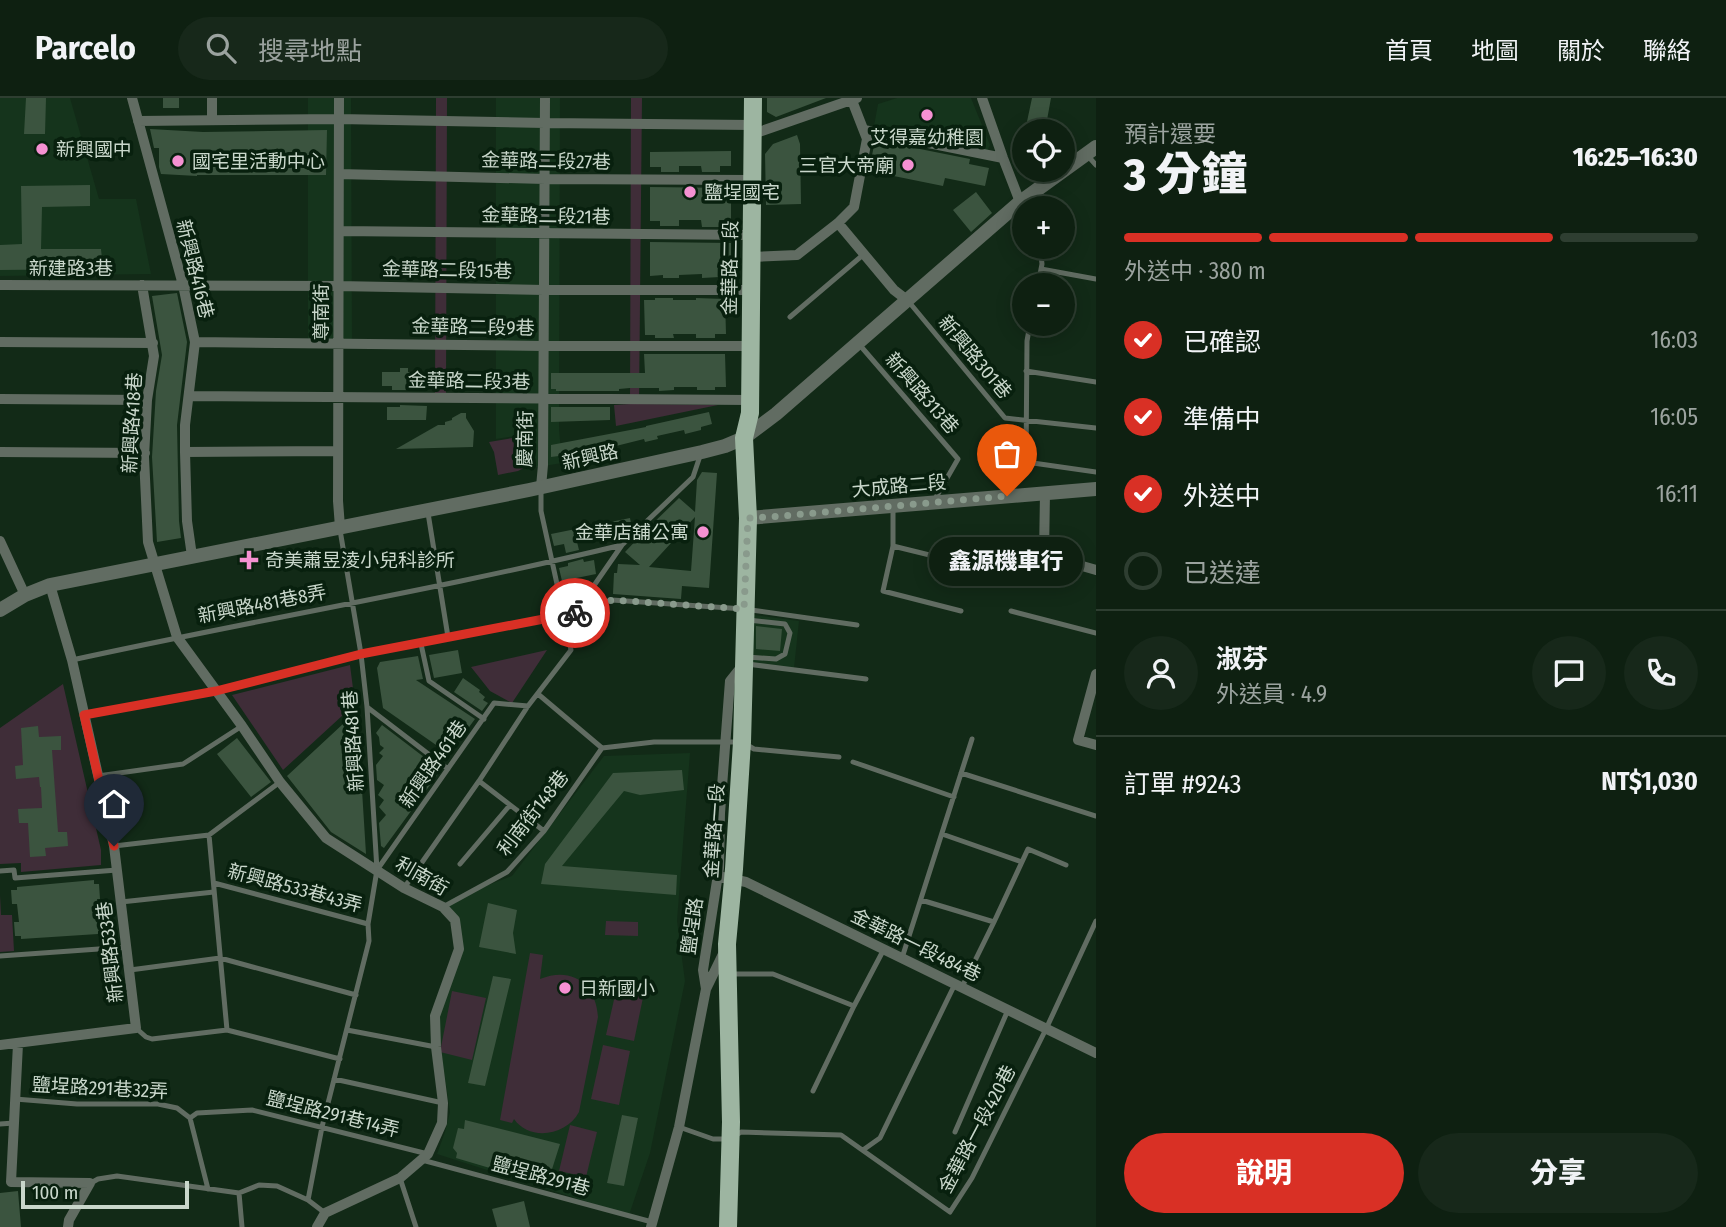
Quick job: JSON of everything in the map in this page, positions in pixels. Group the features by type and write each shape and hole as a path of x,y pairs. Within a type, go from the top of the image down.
{"main road":[{"name":"金華路二段","path":"744,438 750,413 752,98"},
{"name":"金華路一段","path":"727,1227 730,1139 725,877 734,742 744,660 748,518 744,438"}],"street":[{"name":"新興路416巷","path":"132,98 183,285 195,342 184,452 187,521 192,556"},
{"path":"212,98 212,120"},
{"name":"尊南街","path":"339,98 340,527"},
{"name":"慶南街","path":"541,487 545,98"},
{"path":"982,98 1018,196"},
{"path":"138,121 339,119 753,129 853,99 867,139 854,207 797,255 751,257"},
{"path":"864,130 1003,158"},
{"name":"新興路","path":"1035,196 1093,155"},
{"name":"金華路二段27巷","path":"339,174 752,180"},
{"name":"新興路","path":"0,610 25,595 50,585 541,487 725,446 744,438 776,414 857,342 1012,213"},
{"path":"838,223 894,290 907,300"},
{"name":"金華路二段21巷","path":"339,230 752,235"},
{"name":"新建路3巷","path":"0,285 142,285"},
{"name":"金華路二段15巷","path":"142,285 750,290"},
{"name":"新興路418巷","path":"142,285 154,355 145,453 148,542 154,563"},
{"path":"0,342 153,344"},
{"name":"金華路二段9巷","path":"195,342 750,346"},
{"name":"金華路二段3巷","path":"189,396 749,400"},
{"path":"0,399 148,400"},
{"path":"184,452 338,451"},
{"path":"0,452 145,453"},
{"name":"大成路二段","path":"748,518 1096,489"},
{"path":"1045,493 1044,555 1096,569"},
{"path":"0,541 25,595"},
{"name":"利南街","path":"154,563 177,637 280,782 326,838 404,888 443,906 456,920 460,948 435,1016 443,1103 442,1123 425,1157 400,1178 325,1213"},
{"name":"新興路533巷","path":"50,585 72,660 114,846 136,1028"},
{"path":"1096,674 1078,740 1096,745"},
{"name":"金華路一段484巷","path":"725,877 746,882 1096,1053"},
{"name":"鹽埕路","path":"706,989 703,970 725,877"},
{"name":"鹽埕路","path":"652,1224 679,1127 706,989 727,944"},
{"path":"0,1045 136,1028"},
{"path":"18,1044 14,1123 6,1183 90,1183 69,1220 68,1227"},
{"path":"318,1226 325,1213"}],"lane":[{"path":"790,317 864,254"},
{"path":"1040,273 1041,259"},
{"path":"1041,269 1096,279"},
{"name":"新興路301巷","path":"907,300 1005,418 1096,428"},
{"path":"1028,336 1026,462 1096,472"},
{"name":"新興路313巷","path":"857,342 958,458 933,502"},
{"path":"1026,371 1096,382"},
{"path":"575,613 622,545 693,477 702,452"},
{"path":"404,888 528,706 571,650 541,511 541,487"},
{"path":"893,505 893,546 883,591 961,611"},
{"path":"428,509 448,638"},
{"name":"新興路481巷","path":"340,527 367,707 377,870"},
{"name":"新興路481巷8弄","path":"72,660 551,562 622,545"},
{"path":"893,546 1031,580 1037,553 1044,555"},
{"path":"84,715 216,691 361,654 564,616 612,600 857,625"},
{"path":"1011,611 1096,633"},
{"path":"744,614 785,624 790,633 785,654 776,659 744,660"},
{"path":"421,644 429,681 484,719"},
{"path":"744,660 866,678"},
{"path":"538,694 602,748 654,742 734,742 754,749 839,757"},
{"name":"新興路461巷","path":"377,870 494,703 528,706"},
{"path":"367,707 448,769"},
{"path":"98,776 183,764 242,726"},
{"path":"902,958 972,739"},
{"name":"利南街148巷","path":"443,906 507,872 544,831 602,748"},
{"path":"853,762 954,797"},
{"path":"961,773 1096,816"},
{"path":"479,781 544,831"},
{"path":"114,846 209,835 280,782"},
{"path":"460,863 510,805"},
{"path":"942,834 1022,862"},
{"path":"209,835 227,1030"},
{"path":"863,1150 880,1138 958,986 995,922 1028,849 1066,865"},
{"path":"0,871 14,870 15,878 117,870"},
{"path":"308,1200 322,1127 369,941 368,924 377,870"},
{"name":"新興路533巷43弄","path":"214,883 368,924"},
{"name":"新興路533巷43弄","path":"121,902 214,892"},
{"path":"921,900 995,922"},
{"path":"1046,1029 1096,921"},
{"path":"0,956 127,947"},
{"path":"813,1091 884,950"},
{"path":"130,970 220,958 356,995"},
{"path":"728,974 773,974 854,1006"},
{"path":"954,1132 1008,1010"},
{"path":"136,1028 152,1039 227,1030 340,1059"},
{"name":"金華路一段420巷","path":"730,1139 741,1132 841,1135 950,1212 972,1178 1046,1029"},
{"path":"347,1030 436,1047"},
{"name":"鹽埕路291巷14弄","path":"334,1079 443,1103"},
{"name":"鹽埕路291巷32弄","path":"15,1099 77,1104 158,1104 177,1108 190,1118 208,1189"},
{"name":"鹽埕路291巷14弄","path":"190,1118 197,1113 252,1110 425,1157"},
{"path":"0,1124 14,1123"},
{"path":"679,1127 713,1139 730,1139"},
{"name":"鹽埕路291巷","path":"425,1157 652,1224"},
{"path":"90,1183 117,1176 239,1194 259,1185 277,1186 308,1200 325,1213"},
{"path":"400,1178 416,1227"},
{"path":"239,1194 242,1227"}],"shaded area":[{"name":"新興國中","path":"0,98 70,98 99,199 136,199 151,274 0,276"},
{"path":"308,98 351,98 352,341 308,342"},
{"path":"436,98 447,98 446,396 435,397"},
{"path":"496,98 560,98 559,429 562,463 532,468 527,434 496,439"},
{"path":"631,98 642,98 639,404 718,405 616,426 614,405 630,404"},
{"name":"艾得嘉幼稚園","path":"897,98 971,98 990,145 986,153 874,126 878,104"},
{"path":"524,436 526,467 498,475 494,452 489,442"},
{"path":"747,614 799,621 794,668 746,663"},
{"path":"547,650 512,703 490,691 471,667"},
{"path":"350,665 355,704 283,770 232,695"},
{"path":"63,684 101,850 101,865 21,872 21,863 0,864 0,728"},
{"name":"日新國小","path":"690,753 677,921 685,981 650,1153 629,1215 437,1154 450,1112 437,1023 458,940 444,906 451,899 512,876 604,756"},
{"path":"0,895 1,915 12,915 14,951 0,952"},
{"path":"606,921 638,922 638,936 605,935"},
{"path":"530,953 543,955 540,979 562,975 580,980 592,995 598,1017 579,1112 566,1126 548,1133 529,1131 514,1119 512,1123 500,1120"},
{"path":"618,982 645,988 634,1041 606,1035"},
{"path":"452,991 486,998 472,1060 440,1052"},
{"path":"603,1045 630,1051 619,1105 591,1099"},
{"path":"570,1125 597,1132 586,1177 559,1171"}],"building":[{"path":"26,98 46,98 45,134 24,134"},
{"path":"163,98 179,98 179,108 163,108"},
{"path":"767,98 826,98 776,117 767,112"},
{"path":"1032,98 1051,98 1047,119 1028,119"},
{"path":"150,129 203,132 327,130 326,175 161,174 159,148 154,148"},
{"path":"797,135 800,144 801,204 766,205 765,154 773,144"},
{"name":"三官大帝廟","path":"875,140 970,159 969,164 989,168 985,186 945,178 943,186 869,171"},
{"name":"鹽埕國宅","path":"731,151 731,166 720,166 720,172 702,172 701,166 679,166 679,172 661,172 661,167 650,167 650,152"},
{"path":"90,185 90,206 42,207 41,249 101,249 103,269 0,270 0,245 22,244 21,186"},
{"path":"650,187 731,188 731,220 719,220 720,227 702,227 701,220 679,220 679,226 660,226 660,221 650,221"},
{"path":"976,192 992,213 971,232 953,210"},
{"path":"650,242 731,243 731,275 702,278 702,274 679,275 679,278 650,276"},
{"path":"177,293 187,342 177,425 181,538 157,542 152,457 156,391 162,355 152,296"},
{"path":"725,299 726,334 715,334 715,338 696,338 696,334 673,334 674,338 645,335 644,300"},
{"path":"644,354 725,354 726,387 697,390 697,387 674,387 674,390 659,391 659,388 630,388 619,391 551,389 551,373 645,373"},
{"path":"400,368 408,368 408,372 421,372 421,385 408,385 408,390 392,390 392,386 382,386 382,372 400,372"},
{"path":"427,406 426,420 387,420 387,407"},
{"path":"551,407 610,407 610,420 551,422"},
{"path":"709,412 712,424 701,427 701,430 685,434 684,430 601,452 600,448 573,454 573,457 551,457 551,445"},
{"path":"466,413 474,431 473,447 396,449 438,425 445,425 445,422"},
{"path":"702,472 717,473 709,588 682,586 681,599 613,594 614,573 617,573 618,564 640,565 625,552 646,530 679,498 695,512 697,480","holes":["695,517 691,571 649,567"]},
{"path":"630,518 632,528 623,537 605,540 605,536 577,542 579,550 566,553 564,544 554,546 551,534"},
{"path":"583,559 584,562 594,560 596,574 562,581 559,568"},
{"path":"756,626 782,629 780,651 756,649"},
{"path":"458,650 462,673 434,678 429,655"},
{"path":"418,656 423,679 416,680 475,719 449,754 383,708 377,668 380,662"},
{"path":"463,678 485,697 483,700 488,703 482,711 454,692"},
{"path":"358,710 366,854 331,832 287,776"},
{"path":"382,725 441,770 384,848 381,846 379,823 386,815 379,807 384,800 378,795 384,785 377,780 376,765 383,756 379,753 384,748 380,745 376,733"},
{"path":"38,726 39,737 61,736 61,750 52,750 58,832 67,832 68,846 45,848 46,856 30,857 28,823 19,823 18,809 42,808 41,787 39,777 16,779 15,766 23,765 21,728"},
{"path":"237,738 271,782 251,797 217,754"},
{"path":"682,770 684,790 640,795 624,791 562,866 677,875 676,895 541,884 545,864 613,773"},
{"path":"94,880 94,884 99,884 98,916 103,916 104,931 98,931 98,934 21,939 21,936 15,936 14,922 19,922 17,904 12,904 11,890 17,890 17,887"},
{"path":"488,903 517,910 513,933 516,954 479,947"},
{"path":"493,976 511,979 485,1086 468,1083"},
{"path":"622,1115 638,1118 624,1186 607,1183"},
{"path":"465,1120 560,1144 547,1185 456,1158 457,1153 453,1148 458,1128 464,1129"},
{"path":"18,1191 21,1227 0,1227 0,1193"},
{"path":"524,1201 530,1227 497,1227 492,1209"}],"way so far":[{"path":"575,613 612,600 744,609 748,518 1007,496"}],"place":[{"name":"艾得嘉幼稚園","path":"927,115"},
{"name":"新興國中","path":"42,149"},
{"name":"國宅里活動中心","path":"178,161"},
{"name":"三官大帝廟","path":"908,165"},
{"name":"鹽埕國宅","path":"690,192"},
{"name":"鑫源機車行","path":"1007,496"},
{"name":"金華店舖公寓","path":"703,532"},
{"name":"奇美蕭昱淩小兒科診所","path":"249,560"},
{"name":"日新國小","path":"565,988"}],"route":[{"path":"114,846 84,715 216,691 361,654 575,613"}]}
